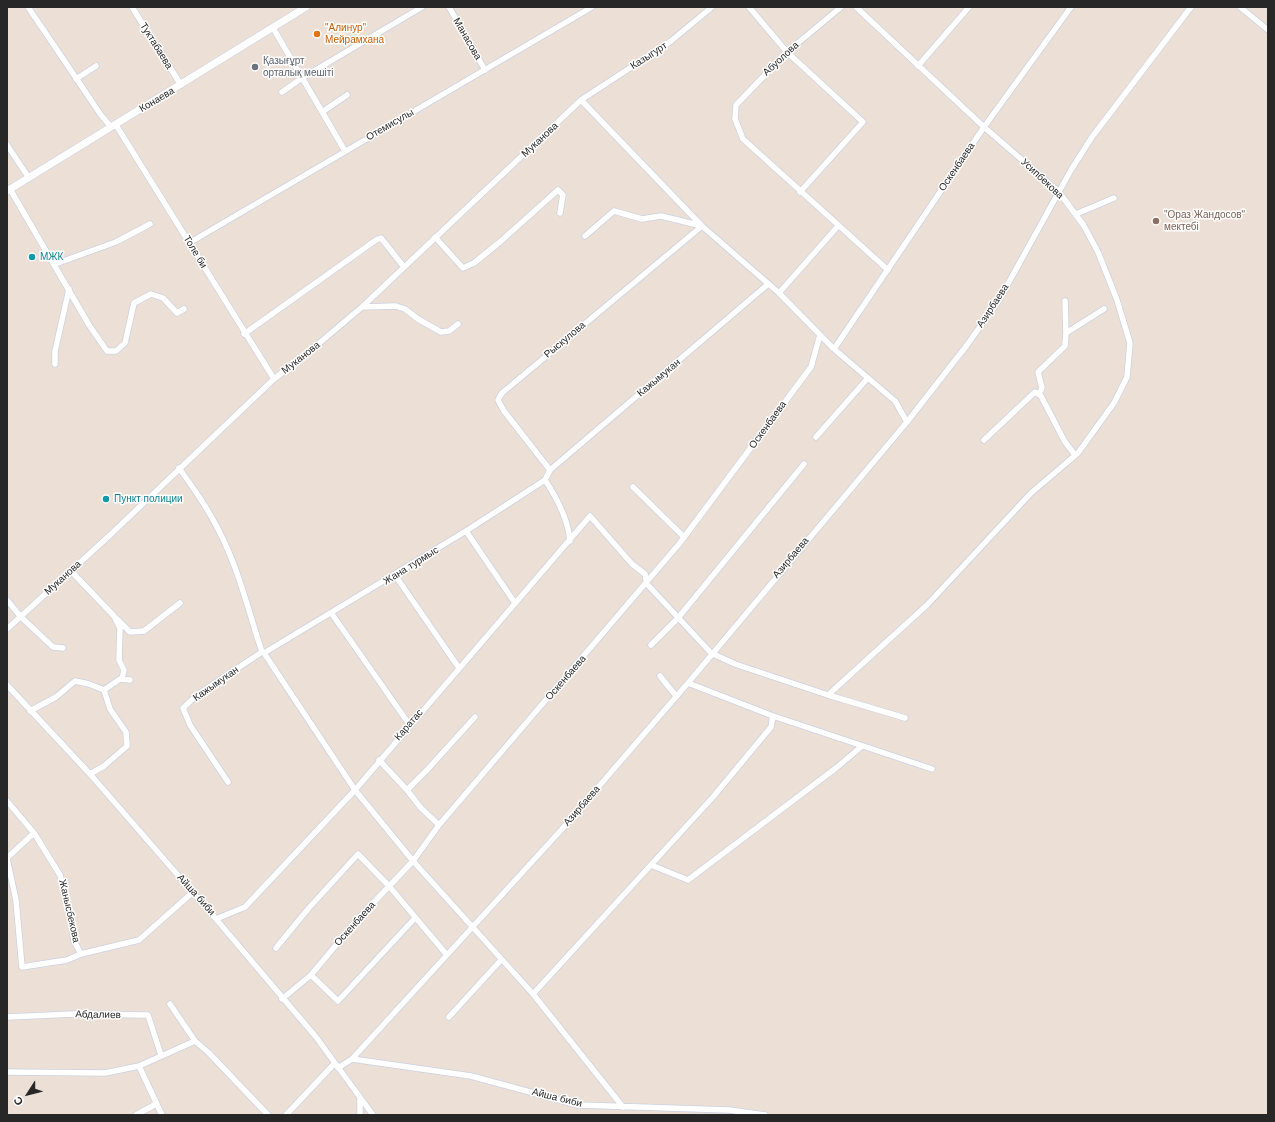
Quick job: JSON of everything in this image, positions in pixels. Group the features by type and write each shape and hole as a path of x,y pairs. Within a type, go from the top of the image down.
{"main road":[{"name":"Конаева","path":"8,190 306,7"}],"street":[{"name":"Толе би","path":"28,7 76,79 114,126 189,243 244,334 274,379"},
{"name":"Туктабаева","path":"132,7 181,85"},
{"path":"282,92 302,78 422,7"},
{"name":"Манасова","path":"449,7 485,70"},
{"name":"Отемисулы","path":"189,243 592,7"},
{"name":"Казыгурт","path":"581,100 672,41 712,7"},
{"path":"749,7 787,52 863,122 800,192 888,270"},
{"name":"Абуолова","path":"800,192 743,139 735,120 736,105 787,52 841,7"},
{"name":"Усипбекова","path":"828,695 927,605 1031,493 1075,455 1114,403 1127,377 1130,344 1117,300 1098,252 1076,214 1059,192 984,127 856,7"},
{"path":"918,66 969,7"},
{"name":"Оскенбаева","path":"834,349 984,127 1071,7"},
{"name":"Азирбаева","path":"286,1115 336,1066 352,1059 562,829 688,683 711,653 907,422 967,345 999,300 1059,192 1092,137 1191,7"},
{"path":"1240,7 1268,30"},
{"path":"273,28 345,151"},
{"path":"76,79 96,66"},
{"path":"322,112 347,95"},
{"path":"581,100 702,226 767,285 779,293 834,349 867,379 895,401 907,422"},
{"name":"Муканова","path":"7,629 71,571 274,379 311,350 362,306 581,100"},
{"path":"7,144 29,178"},
{"path":"8,190 107,350 116,351 124,343 134,303 145,297 151,294 163,298 177,313 184,309"},
{"path":"435,237 463,268 474,263 501,241 558,190 563,195 560,213"},
{"path":"1076,214 1114,198"},
{"path":"585,236 614,211 642,219 661,216 702,226"},
{"path":"55,264 116,242 150,224"},
{"name":"Рыскулова","path":"550,470 504,412 498,400 502,393 702,226"},
{"path":"779,293 838,226"},
{"path":"244,334 376,240 381,238 404,267"},
{"name":"Кажымукан","path":"550,470 767,285"},
{"path":"55,364 55,351 70,289"},
{"path":"1039,394 1042,388 1038,372 1065,346 1065,301"},
{"path":"362,306 396,306 405,309 418,319 440,332 449,330 458,324"},
{"path":"1066,333 1104,309"},
{"name":"Оскенбаева","path":"282,999 311,975 357,920 413,861 439,825 646,584 684,537 811,367 820,335"},
{"path":"816,437 867,379"},
{"path":"984,440 1034,392 1041,396 1065,442 1075,455"},
{"path":"651,645 678,618 804,464"},
{"path":"179,468 199,495 220,533 231,558 263,653 355,790 413,861 533,994 623,1107"},
{"path":"550,470 545,480 556,496 569,529 570,541"},
{"name":"Жана турмыс","path":"263,653 332,614 396,575 545,480"},
{"path":"633,487 684,537"},
{"name":"Каратас","path":"216,919 245,907 355,790 409,724 570,541 590,516 632,564 645,574 646,584"},
{"path":"466,531 515,603"},
{"path":"71,571 130,632 144,631 180,603"},
{"path":"396,575 459,668"},
{"path":"646,584 711,653 735,664 828,695 905,718"},
{"path":"7,600 21,617 53,647 63,648"},
{"path":"332,614 409,724"},
{"path":"114,616 120,628 119,660 124,670 122,679"},
{"name":"Кажымукан","path":"228,782 190,725 183,708 197,696 263,653"},
{"path":"660,676 676,696"},
{"path":"104,690 120,679 130,680"},
{"path":"30,711 56,697 75,681 89,684 104,690"},
{"path":"688,683 773,716 861,747 932,769"},
{"name":"Айша биби","path":"7,685 90,774 216,919 282,999 316,1037 373,1115"},
{"path":"90,774 104,766 127,746 126,732 110,709 104,690"},
{"path":"533,994 713,797 771,727 773,716"},
{"path":"407,790 475,717"},
{"path":"652,865 688,880 830,773 861,747"},
{"path":"379,760 407,790 421,808 439,825"},
{"name":"Жанысбекова","path":"7,801 34,834 60,875 71,919 74,941 81,954 139,940 192,892"},
{"path":"34,834 7,859 16,900 22,967 67,960 81,954"},
{"path":"276,948 308,909 358,854 389,886 447,955"},
{"path":"311,975 338,1001 415,918"},
{"path":"449,1017 501,960"},
{"path":"170,1004 195,1041 209,1053 268,1115"},
{"name":"Абдалиев","path":"7,1017 74,1014 148,1015 161,1055"},
{"path":"7,1072 105,1073 139,1066 195,1041"},
{"name":"Айша биби","path":"352,1059 471,1076 578,1105 730,1110 765,1115"},
{"path":"139,1066 162,1115"},
{"path":"360,1096 360,1115"},
{"path":"136,1115 156,1104"}],"place":[{"name":"\"Алинур\" Мейрамхана","path":"317,34"},
{"name":"Қазығұрт орталық мешіті","path":"255,67"},
{"name":"\"Ораз Жандосов\" мектебі","path":"1156,221"},
{"name":"МЖК","path":"32,257"},
{"name":"Пункт полиции","path":"106,499"}]}
